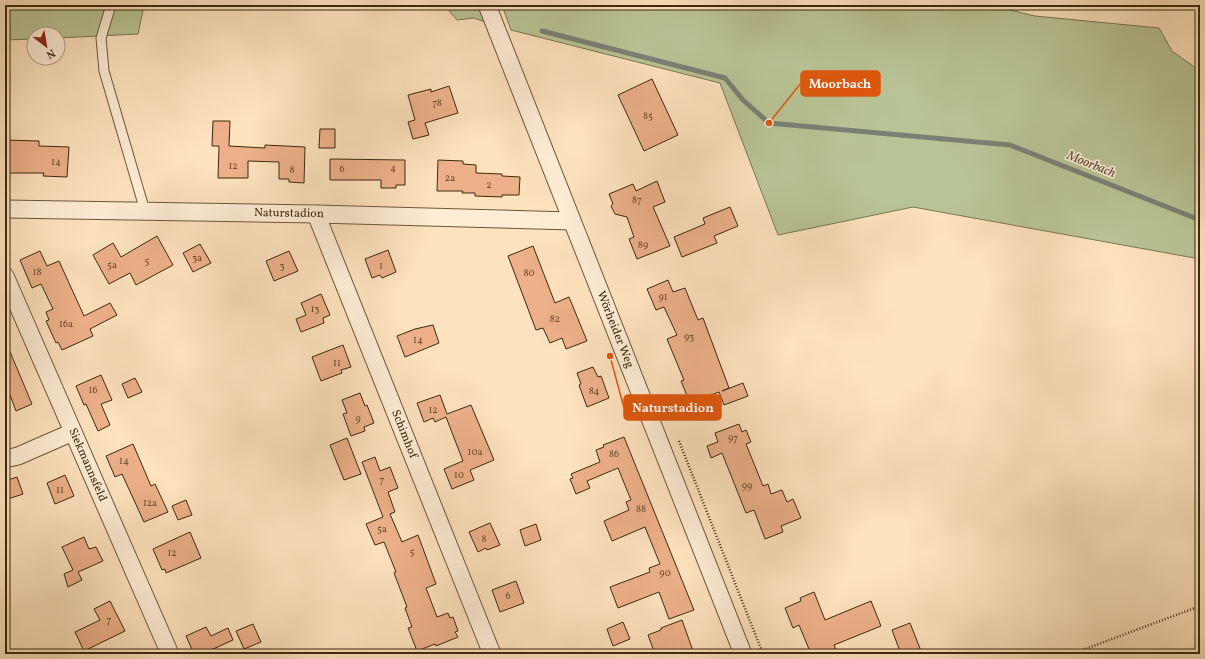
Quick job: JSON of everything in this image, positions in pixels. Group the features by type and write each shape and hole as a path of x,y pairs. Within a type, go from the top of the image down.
{"street":[{"name":"Wörheider Weg","path":"487,5 743,654"},
{"name":"Naturstadion","path":"5,209 316,214 572,222"},
{"name":"Schimhof","path":"316,214 492,654"},
{"name":"Siekmannsfeld","path":"5,276 170,654"},
{"path":"5,459 18,456 73,432"}],"lane":[{"path":"111,5 101,38 104,71 145,211"}],"path":[{"path":"1072,654 1200,606"}],"green space":[{"path":"5,5 144,5 138,34 66,38 66,26 26,26 26,39 5,40"},
{"path":"447,5 478,5 485,22 474,18 457,20 450,12"},
{"path":"502,5 989,5 1035,16 1159,28 1172,51 1200,71 1200,259 913,207 778,235 720,83 511,30"}],"building":[{"path":"652,79 678,135 644,151 618,95"},
{"path":"449,86 458,113 425,123 429,135 413,139 408,122 415,120 408,95 431,89 431,92"},
{"path":"213,121 230,121 229,146 265,148 265,145 305,147 304,183 289,182 289,179 279,179 279,162 248,161 248,178 218,178 219,146 212,146"},
{"path":"320,129 335,129 335,148 319,148"},
{"path":"5,140 39,141 39,146 69,147 67,177 43,176 44,173 5,173"},
{"path":"330,159 405,160 405,185 396,185 396,188 381,188 381,180 330,180"},
{"path":"438,160 463,161 463,164 476,165 476,173 502,174 502,176 520,177 519,195 502,195 502,197 475,196 475,193 462,193 463,191 437,191"},
{"path":"657,181 665,202 653,207 670,246 637,259 629,239 634,237 627,217 615,214 611,206 613,204 609,194 633,184 636,191"},
{"path":"730,207 738,226 714,236 717,243 682,257 674,237 705,224 703,218"},
{"path":"157,236 173,265 136,285 130,273 109,284 93,255 113,243 121,257"},
{"path":"200,244 211,263 193,272 183,253"},
{"path":"533,246 555,303 569,297 587,341 566,349 562,338 550,343 543,328 536,330 508,256"},
{"path":"388,250 396,272 382,278 380,275 372,278 365,259"},
{"path":"40,251 47,266 59,261 84,316 110,303 117,315 90,329 93,336 62,350 58,342 56,343 46,321 49,320 46,312 53,309 41,284 32,288 20,260"},
{"path":"289,251 298,271 274,281 266,261"},
{"path":"668,280 673,292 685,288 698,320 703,318 729,388 722,391 743,383 748,396 724,405 719,392 690,403 681,381 684,380 667,339 677,335 664,307 656,310 647,289"},
{"path":"321,294 330,315 323,318 324,323 301,332 296,319 306,315 301,303"},
{"path":"433,325 439,343 405,357 397,336 415,329"},
{"path":"5,340 32,404 16,411 10,395 5,397"},
{"path":"343,345 351,367 341,370 342,373 321,381 312,357"},
{"path":"593,367 598,377 601,376 609,398 587,407 579,385 581,384 577,373"},
{"path":"101,375 112,400 101,404 110,425 98,431 76,386"},
{"path":"135,378 142,392 128,398 122,384"},
{"path":"360,393 365,406 367,405 374,423 364,427 365,431 351,436 343,414 347,413 342,400"},
{"path":"440,395 447,414 471,405 494,460 470,470 474,480 452,489 444,469 463,461 446,417 435,422 433,418 424,422 417,403"},
{"path":"739,424 742,432 746,430 751,442 746,444 763,486 768,484 771,494 782,490 787,502 793,499 801,518 781,526 783,532 765,539 754,510 746,513 722,453 711,458 707,446 718,442 715,433"},
{"path":"624,437 694,610 669,619 659,592 618,608 610,587 650,572 649,568 660,564 645,527 612,541 604,521 629,510 626,502 631,500 618,468 587,481 590,488 576,494 570,479 573,478 571,474 600,462 596,450 604,447 603,445"},
{"path":"347,438 361,474 344,480 330,445"},
{"path":"133,444 151,486 155,484 168,512 144,522 122,474 115,477 106,456"},
{"path":"375,457 380,471 390,467 398,488 388,492 395,512 390,514 402,542 418,535 436,584 426,588 437,617 448,613 450,618 453,617 458,631 455,632 458,637 436,646 435,644 417,651 408,628 412,627 405,608 407,607 394,573 396,572 384,542 375,545 366,524 383,517 362,462"},
{"path":"65,475 74,496 55,504 47,483"},
{"path":"17,477 23,494 5,500 5,481"},
{"path":"186,500 192,515 178,520 172,506"},
{"path":"490,523 500,545 487,550 486,548 478,552 469,532"},
{"path":"536,524 541,540 525,546 520,530"},
{"path":"190,532 201,558 166,573 165,569 162,570 153,549"},
{"path":"84,537 89,549 96,547 103,561 78,572 82,580 68,587 64,574 73,570 62,547"},
{"path":"516,581 524,603 500,612 492,590"},
{"path":"814,592 825,620 871,601 881,626 834,645 838,654 811,654 799,625 793,628 785,608 801,601 800,598"},
{"path":"110,601 125,631 84,651 75,632 100,620 94,609"},
{"path":"682,620 693,651 685,654 655,654 648,635"},
{"path":"623,622 630,639 613,646 607,629"},
{"path":"910,623 921,651 914,654 901,654 892,630"},
{"path":"253,624 261,642 244,649 236,631"},
{"path":"206,627 211,636 228,628 233,640 211,650 212,654 194,654 186,636"}],"waterway":[{"name":"Moorbach","path":"542,31 725,78 743,100 769,123 1010,145 1200,220"}],"place":[{"name":"Moorbach","path":"769,123"},
{"name":"Naturstadion","path":"610,356"}]}
